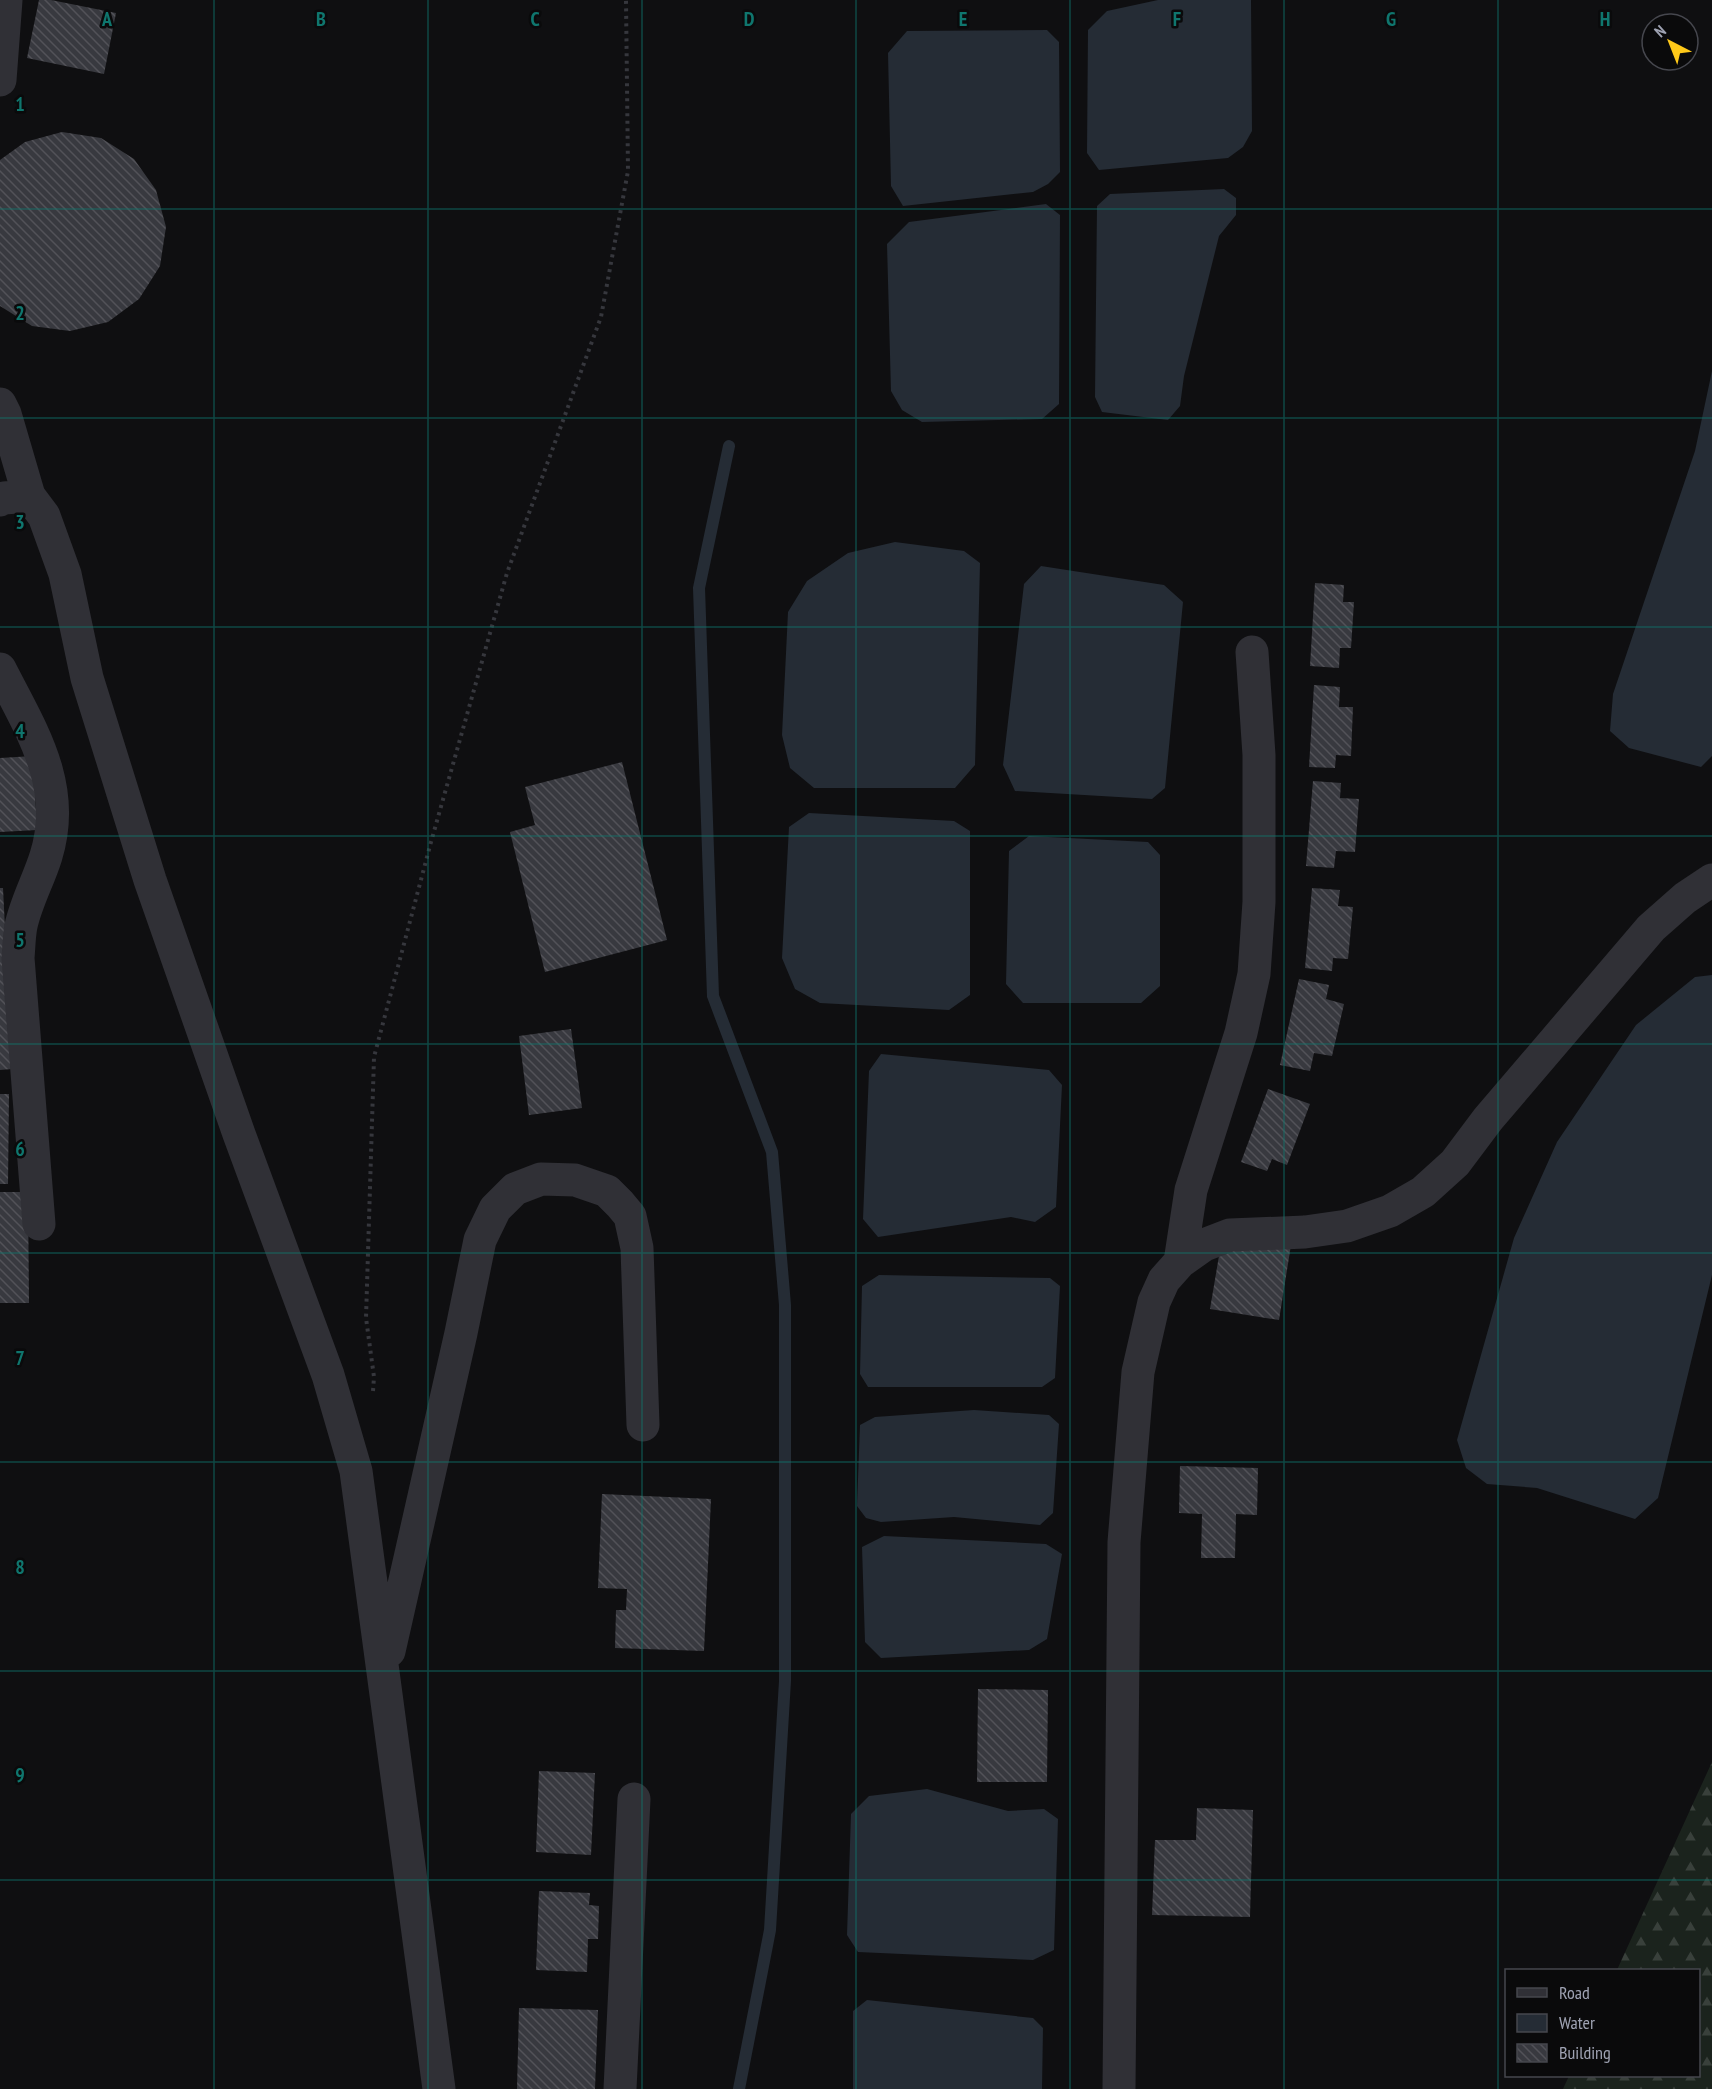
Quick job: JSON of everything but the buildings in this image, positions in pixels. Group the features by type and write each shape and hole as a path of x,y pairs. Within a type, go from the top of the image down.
{"street":[{"path":"0,80 6,0"},
{"path":"0,404 5,414 14,498 44,516 65,574 87,678 150,880 239,1134 328,1375 356,1471 439,2089"},
{"path":"1180,1262 1191,1190 1241,1033 1254,974 1259,902 1259,755 1252,652"},
{"path":"0,669 36,739 50,777 54,807 47,854 21,925 18,958 39,1224"},
{"path":"1119,2089 1124,1542 1138,1372 1154,1302 1164,1280 1180,1262 1204,1245 1230,1235 1305,1232 1347,1226 1390,1211 1423,1192 1455,1163 1488,1119 1651,928 1685,898 1712,880"},
{"path":"384,1675 480,1240 495,1209 515,1189 541,1179 575,1180 606,1191 630,1216 637,1248 643,1425"},
{"path":"620,2089 634,1799"}],"path":[{"path":"372,1398 374,1377 366,1318 374,1057 431,842 507,573 601,317 628,171 626,0"}],"green space":[{"path":"1712,1762 1712,2089 1563,2089 1569,2077 1700,2077 1700,1969 1617,1969"}],"water":[{"path":"1158,0 1251,0 1252,131 1243,147 1228,158 1099,170 1087,153 1088,30 1107,11"},
{"path":"1047,30 1059,42 1060,172 1048,184 1033,192 903,206 891,186 888,53 907,31"},
{"path":"1224,189 1236,198 1236,215 1219,236 1184,376 1180,406 1168,420 1102,412 1095,397 1097,206 1110,194"},
{"path":"1046,204 1060,215 1059,404 1042,419 922,422 902,410 891,391 887,244 909,222"},
{"path":"1712,371 1712,756 1701,767 1629,748 1610,731 1613,694 1695,451"},
{"path":"895,542 964,551 980,563 975,765 955,788 814,788 790,768 782,735 788,612 807,581 848,553"},
{"path":"1041,566 1164,585 1183,602 1165,788 1152,799 1015,791 1003,765 1024,584"},
{"path":"809,813 954,821 970,831 970,995 949,1010 820,1003 795,989 782,958 789,827"},
{"path":"1029,836 1148,842 1160,855 1160,986 1141,1003 1023,1003 1006,984 1009,851"},
{"path":"1712,975 1712,1275 1658,1498 1635,1519 1537,1488 1487,1484 1466,1468 1457,1440 1514,1238 1557,1142 1636,1025 1695,977"},
{"path":"881,1054 1049,1070 1062,1085 1056,1207 1035,1222 1011,1217 878,1237 863,1219 869,1071"},
{"path":"879,1275 1050,1278 1060,1286 1055,1378 1042,1387 868,1387 860,1374 862,1286"},
{"path":"974,1410 1049,1415 1059,1424 1053,1513 1040,1525 954,1517 881,1522 866,1518 857,1506 860,1425 875,1417"},
{"path":"884,1536 1046,1544 1062,1554 1047,1639 1029,1650 881,1658 865,1642 862,1547"},
{"path":"927,1789 1008,1811 1044,1809 1058,1819 1054,1950 1033,1960 858,1952 847,1935 851,1814 869,1796"},
{"path":"867,2000 1033,2018 1043,2028 1042,2089 853,2089 853,2011"}],"waterway":[{"path":"729,446 699,588 713,996 772,1152 785,1305 785,1681 770,1930 739,2089"}]}
